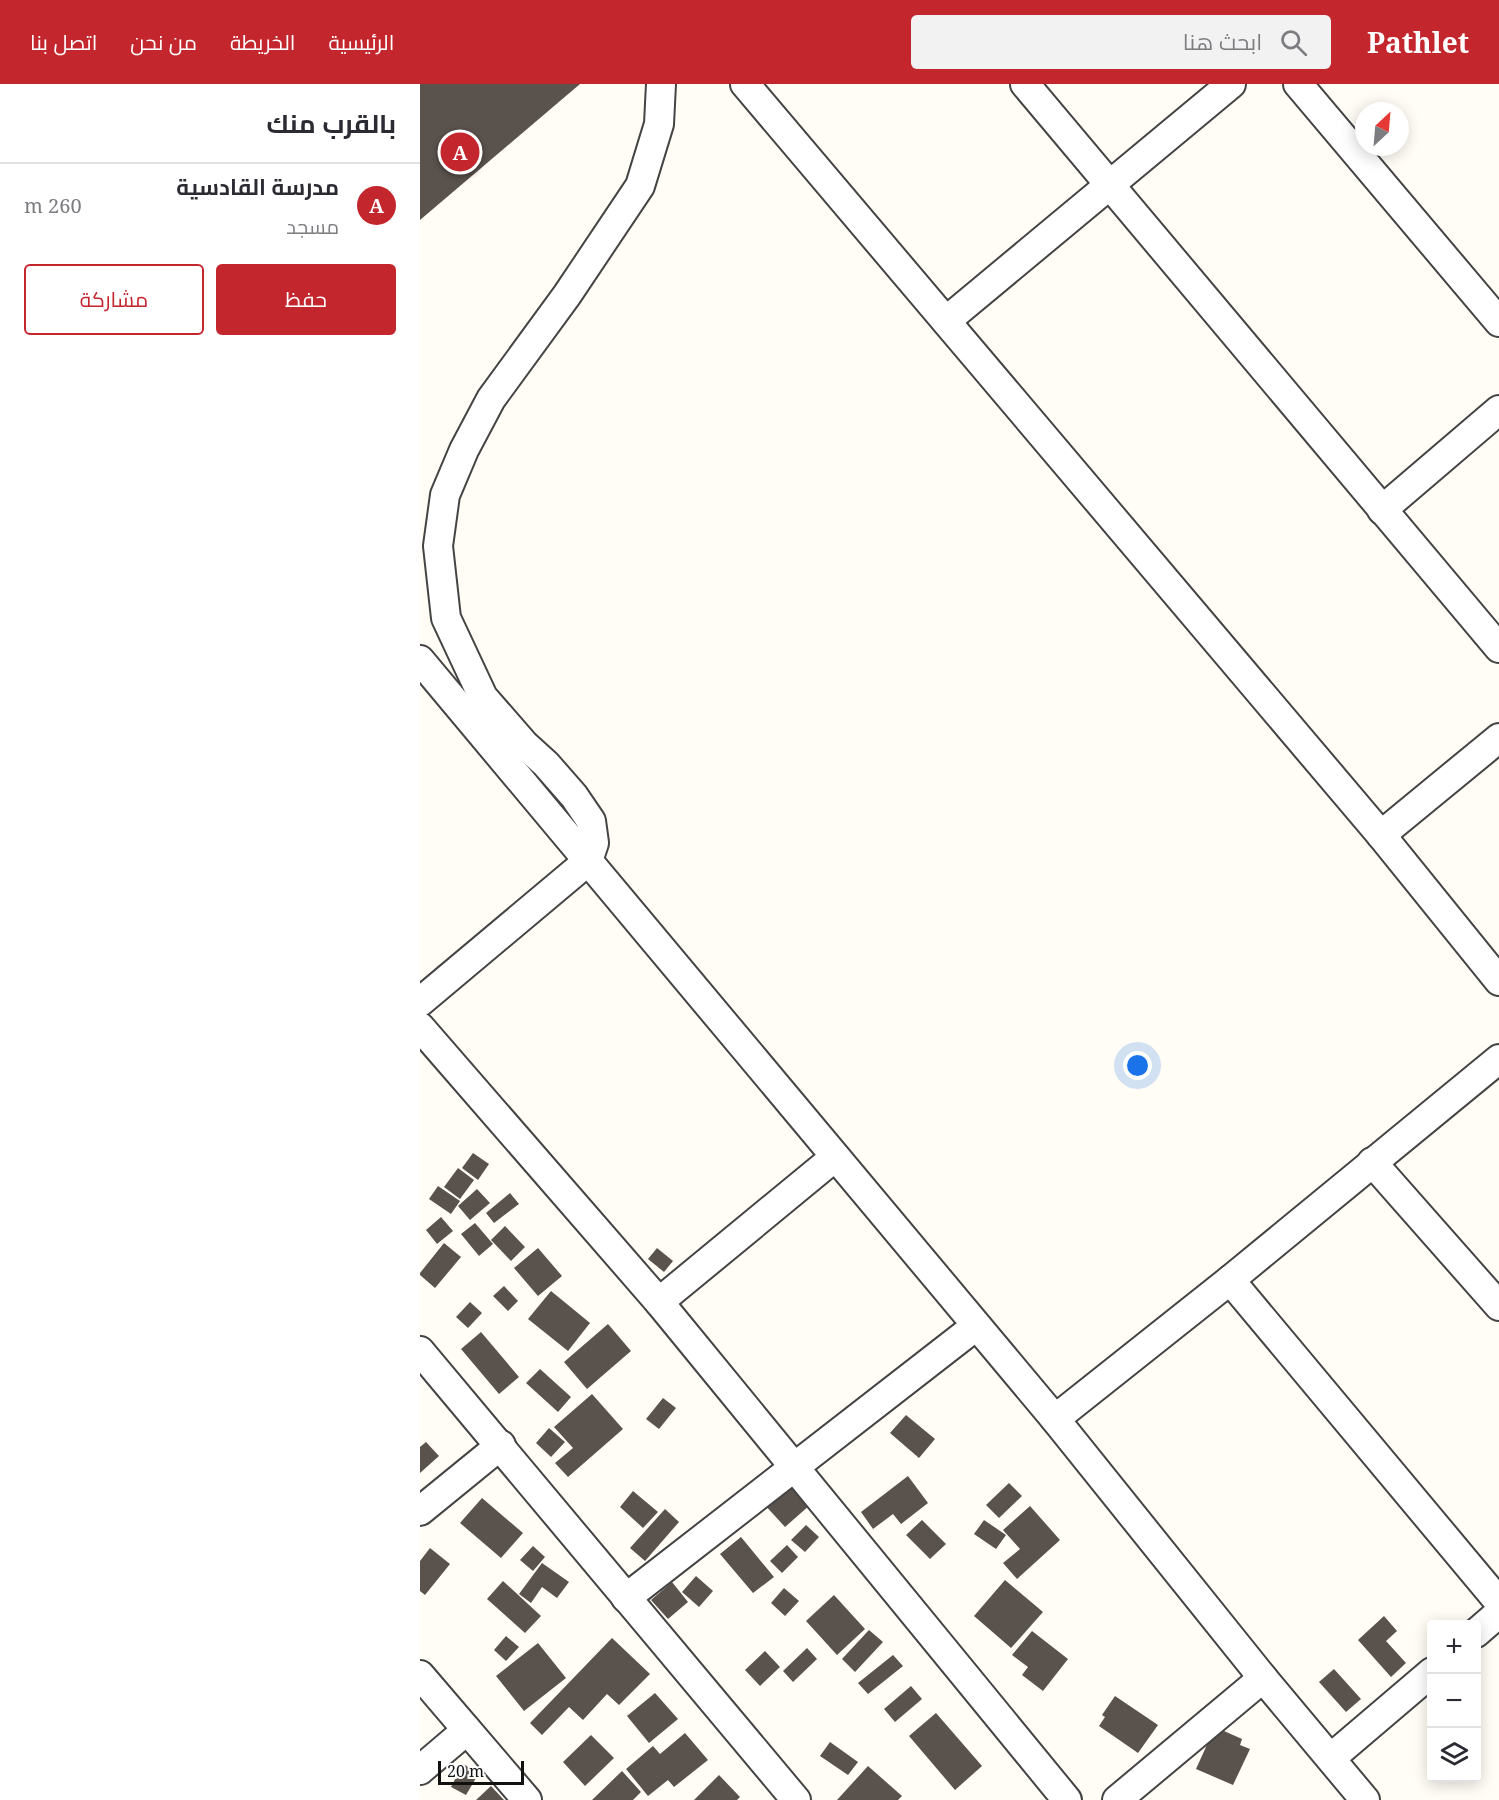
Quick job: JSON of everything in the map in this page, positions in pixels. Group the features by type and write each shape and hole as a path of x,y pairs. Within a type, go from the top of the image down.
{"street":[{"path":"420,1002 588,861 594,843 591,821 574,796 483,697 446,618 438,546 445,495 464,450 491,399 567,295 640,186 659,124 661,84"},
{"path":"745,84 1381,835 1499,981"},
{"path":"1025,84 1499,648"},
{"path":"946,321 1231,84"},
{"path":"1298,84 1499,322"},
{"path":"1382,510 1499,410"},
{"path":"420,660 1055,1419 1365,1800"},
{"path":"1381,835 1499,738"},
{"path":"420,1026 658,1302 1067,1800"},
{"path":"1055,1419 1230,1280 1499,1059"},
{"path":"658,1302 835,1157"},
{"path":"1372,1162 1499,1306"},
{"path":"1230,1280 1499,1602"},
{"path":"626,1598 976,1326"},
{"path":"420,1351 796,1800"},
{"path":"420,1511 501,1445"},
{"path":"1481,1629 1499,1613"},
{"path":"1331,1758 1429,1674"},
{"path":"420,1675 527,1800"},
{"path":"1117,1800 1263,1677"},
{"path":"420,1770 467,1730"}],"building":[{"path":"420,84 580,84 420,220"},
{"path":"473,1153 489,1164 478,1180 462,1168"},
{"path":"458,1168 474,1180 460,1199 444,1187"},
{"path":"438,1186 460,1201 451,1214 429,1199"},
{"path":"477,1189 490,1203 470,1220 458,1206"},
{"path":"510,1193 519,1204 494,1223 486,1213"},
{"path":"441,1217 453,1231 437,1244 426,1230"},
{"path":"475,1223 493,1244 479,1256 461,1234"},
{"path":"505,1226 525,1247 511,1261 491,1240"},
{"path":"444,1243 461,1257 435,1288 420,1273"},
{"path":"538,1248 562,1276 538,1296 514,1268"},
{"path":"657,1248 673,1261 664,1272 648,1259"},
{"path":"504,1286 518,1301 508,1311 493,1296"},
{"path":"551,1291 590,1323 568,1351 528,1319"},
{"path":"470,1302 482,1313 468,1328 456,1317"},
{"path":"608,1324 631,1351 587,1389 564,1362"},
{"path":"481,1332 519,1377 499,1394 461,1349"},
{"path":"540,1369 571,1397 558,1412 526,1383"},
{"path":"592,1394 623,1429 568,1477 555,1463 573,1448 554,1427"},
{"path":"663,1398 676,1408 659,1429 646,1419"},
{"path":"906,1415 935,1439 919,1458 890,1433"},
{"path":"549,1428 565,1442 551,1457 536,1443"},
{"path":"426,1442 439,1456 420,1473 420,1447"},
{"path":"908,1476 928,1503 901,1524 893,1514 873,1529 861,1512"},
{"path":"789,1482 810,1505 785,1527 764,1504"},
{"path":"1009,1483 1022,1496 999,1518 986,1505"},
{"path":"633,1491 658,1512 643,1528 620,1507"},
{"path":"482,1498 523,1533 501,1558 460,1523"},
{"path":"1030,1506 1060,1540 1017,1579 1003,1563 1020,1549 1003,1530"},
{"path":"665,1509 679,1522 645,1561 630,1548"},
{"path":"922,1520 946,1544 930,1559 906,1535"},
{"path":"984,1520 1006,1535 996,1549 974,1534"},
{"path":"806,1525 819,1537 805,1552 791,1540"},
{"path":"741,1537 774,1577 753,1593 720,1554"},
{"path":"787,1545 798,1557 782,1573 770,1561"},
{"path":"533,1546 545,1557 533,1571 520,1560"},
{"path":"430,1548 450,1564 425,1595 420,1591 420,1561"},
{"path":"542,1563 569,1582 557,1598 542,1587 531,1603 519,1594"},
{"path":"696,1576 713,1591 699,1607 682,1592"},
{"path":"1005,1580 1043,1612 1011,1648 974,1616"},
{"path":"503,1581 541,1616 525,1633 487,1599"},
{"path":"672,1582 688,1602 668,1619 651,1600"},
{"path":"784,1588 799,1601 785,1616 771,1603"},
{"path":"834,1595 865,1629 837,1655 806,1621"},
{"path":"1384,1616 1397,1631 1386,1641 1406,1663 1391,1677 1358,1640"},
{"path":"869,1630 883,1642 855,1672 842,1659"},
{"path":"1032,1631 1068,1659 1043,1691 1022,1675 1028,1667 1012,1655"},
{"path":"506,1636 519,1647 506,1661 494,1650"},
{"path":"612,1638 650,1674 619,1705 607,1694 583,1720 569,1707 542,1735 530,1723"},
{"path":"538,1643 566,1678 524,1711 496,1676"},
{"path":"807,1648 817,1659 793,1682 783,1671"},
{"path":"765,1651 780,1667 760,1686 745,1670"},
{"path":"893,1655 903,1666 868,1694 858,1683"},
{"path":"1334,1669 1361,1699 1346,1712 1319,1682"},
{"path":"911,1686 922,1699 895,1722 884,1709"},
{"path":"655,1693 678,1719 649,1743 627,1716"},
{"path":"1115,1696 1158,1725 1138,1753 1099,1726 1105,1717 1102,1715"},
{"path":"936,1713 982,1766 955,1790 909,1736"},
{"path":"1215,1727 1242,1739 1240,1745 1250,1749 1233,1785 1196,1769"},
{"path":"685,1733 708,1760 674,1787 668,1780 648,1796 626,1769 653,1746 660,1754"},
{"path":"591,1735 614,1758 585,1786 563,1762"},
{"path":"830,1742 858,1762 848,1775 820,1756"},
{"path":"463,1764 479,1773 466,1795 451,1787"},
{"path":"868,1766 902,1796 898,1800 837,1800"},
{"path":"622,1771 641,1792 633,1800 592,1800"},
{"path":"719,1775 740,1797 737,1800 694,1800"},
{"path":"491,1786 504,1800 476,1800"}],"place":[{"name":"مدرسة القادسية","path":"460,152"}]}
